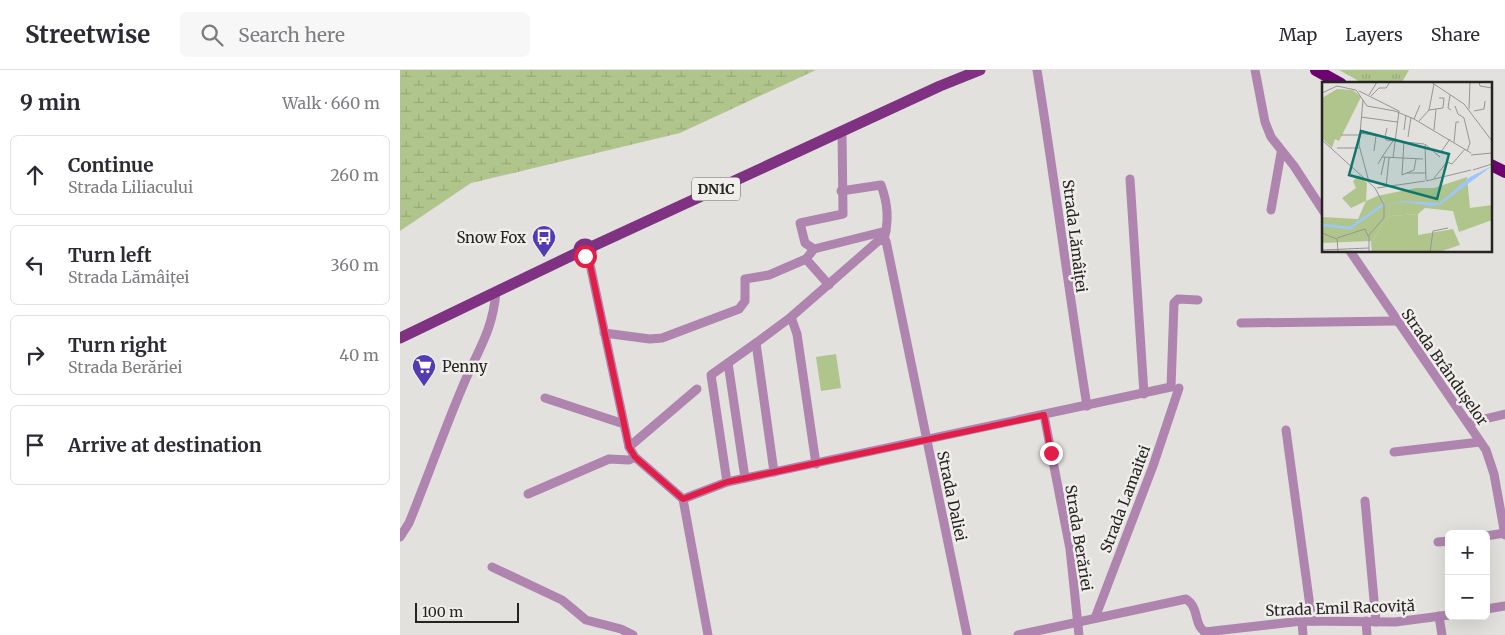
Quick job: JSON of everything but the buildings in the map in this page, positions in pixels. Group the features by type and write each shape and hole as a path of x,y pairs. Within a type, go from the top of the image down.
{"highway":[{"path":"1316,70 1337,82"},
{"path":"1492,166 1505,172"}],"main road":[{"name":"DN1C","path":"940,86 969,70"},
{"name":"DN1C","path":"400,338 842,131 940,86 980,70"}],"street":[{"name":"Strada Lămâiței","path":"1037,70 1051,158 1071,315 1087,406"},
{"path":"1255,70 1265,122 1271,137 1294,166 1322,209"},
{"path":"842,131 841,190 843,214 800,223 805,243 814,249 886,238"},
{"path":"1271,210 1281,152"},
{"path":"1130,179 1144,394"},
{"name":"Strada Daliei","path":"841,190 881,185 886,198 888,224 886,238 926,441 968,635"},
{"path":"727,482 711,375 791,317 877,242 886,238"},
{"path":"604,333 650,339 674,335 739,309 745,301 745,279 769,275 806,259 814,249"},
{"path":"586,251 629,447 635,457 683,499 708,635"},
{"name":"Strada Brândușelor","path":"1351,252 1468,424 1491,461 1505,534"},
{"path":"806,259 829,285"},
{"path":"400,537 409,523 463,386 490,330 496,292"},
{"name":"Strada Lamaitei","path":"1095,618 1153,466 1175,388 1174,303 1178,300 1198,300"},
{"path":"791,317 797,334 816,464"},
{"path":"1241,323 1397,321"},
{"path":"756,343 774,472"},
{"path":"728,363 746,478"},
{"path":"683,499 727,482 1175,388"},
{"path":"629,447 697,389"},
{"path":"545,398 624,424"},
{"path":"1468,424 1505,414"},
{"name":"Strada Berăriei","path":"1044,415 1070,549 1079,635"},
{"path":"1286,430 1312,620"},
{"path":"1394,452 1480,442"},
{"path":"528,494 609,459 629,460 635,457"},
{"path":"1365,501 1376,622"},
{"path":"1490,536 1505,534"},
{"path":"1438,542 1445,541"},
{"path":"492,568 562,600 586,620 614,627 633,635"},
{"path":"1019,635 1186,599 1195,608 1198,625 1205,634"},
{"path":"1490,608 1505,606"},
{"name":"Strada Emil Racoviță","path":"1205,634 1312,620 1376,622 1445,615"},
{"path":"1439,616 1442,635"},
{"path":"1302,621 1304,635"},
{"path":"1366,621 1368,635"}],"green space":[{"path":"400,70 816,70 680,133 471,183 400,231"},
{"path":"1339,70 1409,70 1402,82 1360,82"},
{"path":"836,354 841,388 821,391 816,357"}],"place":[{"name":"Snow Fox","path":"544,258"},
{"name":"Penny","path":"424,387"}],"route":[{"path":"585,256 588,255 629,447 635,457 683,499 727,482 1044,415 1051,453"}]}
